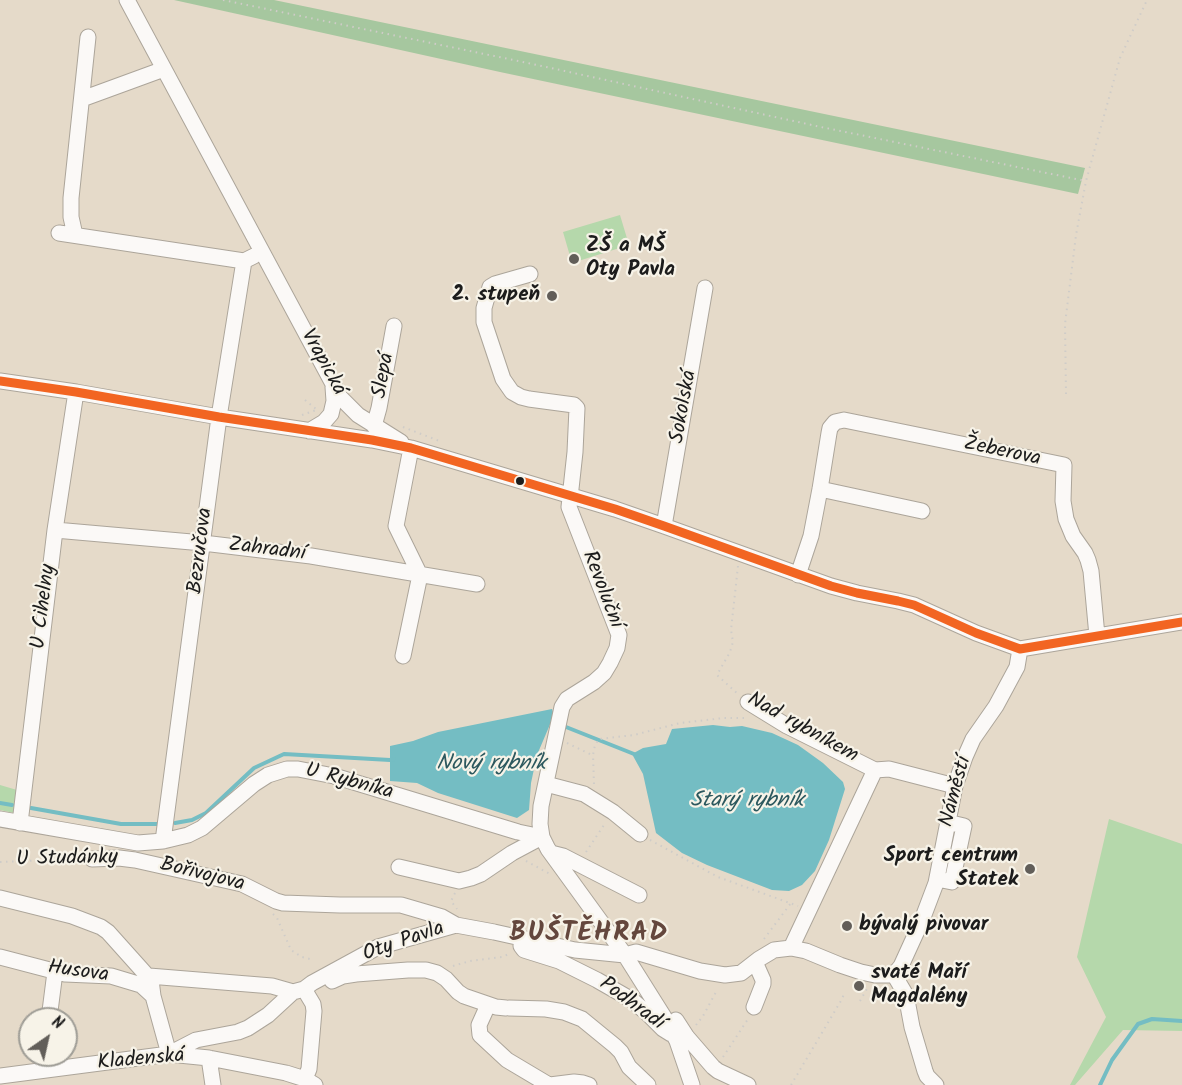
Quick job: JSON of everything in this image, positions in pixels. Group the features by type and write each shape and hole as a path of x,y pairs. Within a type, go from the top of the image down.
{"street":[{"name":"Vrapická","path":"127,0 333,387 350,409 411,448"},
{"path":"75,235 71,208 88,37"},
{"path":"82,99 164,69"},
{"path":"59,233 244,261 261,252"},
{"name":"Bezručova","path":"163,841 219,417 244,261"},
{"name":"Revoluční","path":"530,274 490,286 483,317 503,379 512,392 529,399 574,405 578,408 570,512 618,628 619,641 604,673 589,686 567,699 562,707 559,737 546,784 540,829 551,853 625,955 664,1017 680,1036 692,1085"},
{"name":"Sokolská","path":"664,526 705,288"},
{"name":"Slepá","path":"374,426 394,326"},
{"path":"0,381 411,448 570,495 856,593 914,605 976,633 1020,649 1182,622"},
{"path":"309,431 320,426 321,415 331,414 334,401 333,387"},
{"name":"U Cihelny","path":"20,823 55,530 76,392"},
{"name":"Žeberova","path":"798,574 811,536 830,428 840,420 1064,465 1063,501 1066,519 1073,536 1085,553 1091,571 1097,636"},
{"path":"403,656 420,575 396,526 411,448"},
{"path":"820,489 922,512"},
{"name":"Zahradní","path":"55,530 203,543 328,558 477,584"},
{"name":"Náměstí","path":"893,973 903,962 937,879 955,786 973,739 996,706 1017,667 1020,649"},
{"name":"Nad rybníkem","path":"748,710 787,726 876,770 890,770 955,786"},
{"name":"U Rybníka","path":"138,843 163,841 188,835 202,828 254,784 268,775 287,769 334,776 518,832 542,837"},
{"path":"876,770 791,948 806,951 861,972 883,975 893,973 906,995 912,1027 925,1071 936,1085"},
{"path":"546,784 584,794 613,812 640,834"},
{"name":"Bořivojova","path":"0,819 138,843 135,860 245,885 279,902 340,906 401,905 442,917 456,925"},
{"path":"399,867 459,881 481,874 512,853 542,837"},
{"path":"551,853 563,856 639,895"},
{"name":"U Studánky","path":"92,859 135,860"},
{"path":"0,898 72,916 105,929 149,976 170,1054"},
{"name":"Oty Pavla","path":"170,1054 196,1040 248,1028 299,991 378,947 456,925 522,944 625,955 636,952 700,971 725,975 741,973 774,950 791,948"},
{"name":"Podhradí","path":"522,944 528,952 559,961 632,1000 663,1029 680,1036"},
{"name":"Husova","path":"0,957 55,972 116,978 141,985 153,996"},
{"path":"753,1010 763,984 755,962"},
{"path":"149,976 272,986 299,991 313,990 339,978 356,974 421,969 446,979 460,994 488,1005 498,1008 546,1009 564,1012 582,1019 615,1046 629,1067 648,1085"},
{"path":"51,1007 55,972"},
{"path":"299,991 313,1004 314,1011 310,1082"},
{"path":"488,1005 479,1025 480,1035 507,1060 549,1085 579,1082 590,1085"},
{"path":"696,1025 680,1036 718,1071 748,1085"},
{"name":"Kladenská","path":"78,1060 170,1054 209,1058 286,1073 310,1082"},
{"path":"209,1058 213,1085"},
{"name":"Kladenská","path":"11,1078 38,1067"}],"path":[{"path":"223,0 1086,181"},
{"path":"1066,394 1065,324 1076,235 1086,181 1120,58 1147,0"},
{"path":"305,400 321,415"},
{"path":"300,416 321,415"},
{"name":"Nad rybníkem","path":"742,554 738,567 730,630 733,642 717,675 748,710"},
{"path":"595,800 593,755 600,739 634,735 680,723 724,718 748,710"},
{"path":"559,737 593,755"},
{"path":"578,864 613,812"},
{"path":"640,834 718,877 809,909"},
{"path":"512,853 563,882 572,882"},
{"name":"U Studánky","path":"0,862 92,859"},
{"path":"455,892 452,902 457,909"},
{"path":"760,943 792,903"},
{"path":"269,910 277,918 291,950 302,957 314,960"},
{"path":"432,972 435,965 455,967 502,957 522,944"},
{"path":"696,1025 716,992"},
{"path":"791,1085 844,994"},
{"path":"729,1046 753,1010"}],"green space":[{"path":"174,0 274,0 1085,168 1078,194 500,72"},
{"path":"620,215 629,245 572,263 563,232"},
{"path":"0,785 17,790 14,813 0,810"},
{"path":"1109,819 1182,844 1182,1031 1123,1030 1075,1085 1070,1085 1106,1017 1077,957"}],"water":[{"name":"Nový rybník","path":"552,709 554,715 537,755 531,783 529,810 517,818 438,793 417,783 390,781 390,746 438,732"},
{"name":"Starý rybník","path":"713,725 742,726 772,733 798,745 823,763 843,782 845,789 829,840 815,871 802,885 789,891 772,890 682,853 656,833 643,774 632,754 643,748 666,744 672,729"}],"waterway":[{"path":"561,725 634,754"},
{"path":"175,823 192,820 206,813 254,768 284,754 394,759"},
{"path":"0,803 12,805"},
{"path":"31,808 121,824 160,824"},
{"path":"1100,1085 1112,1060 1138,1024 1152,1019 1182,1021"}],"transit line":[{"path":"0,381 411,448 615,509 831,586 914,605 976,633 1020,649 1182,622"}],"place":[{"name":"ZŠ a MŠ Oty Pavla","path":"574,259"},
{"name":"2. stupeň","path":"552,296"},
{"name":"Sport centrum Statek","path":"1030,869"},
{"name":"bývalý pivovar","path":"847,926"},
{"name":"svaté Maří Magdalény","path":"859,986"}],"district":[{"name":"BUŠTĚHRAD","path":"589,935"}]}
